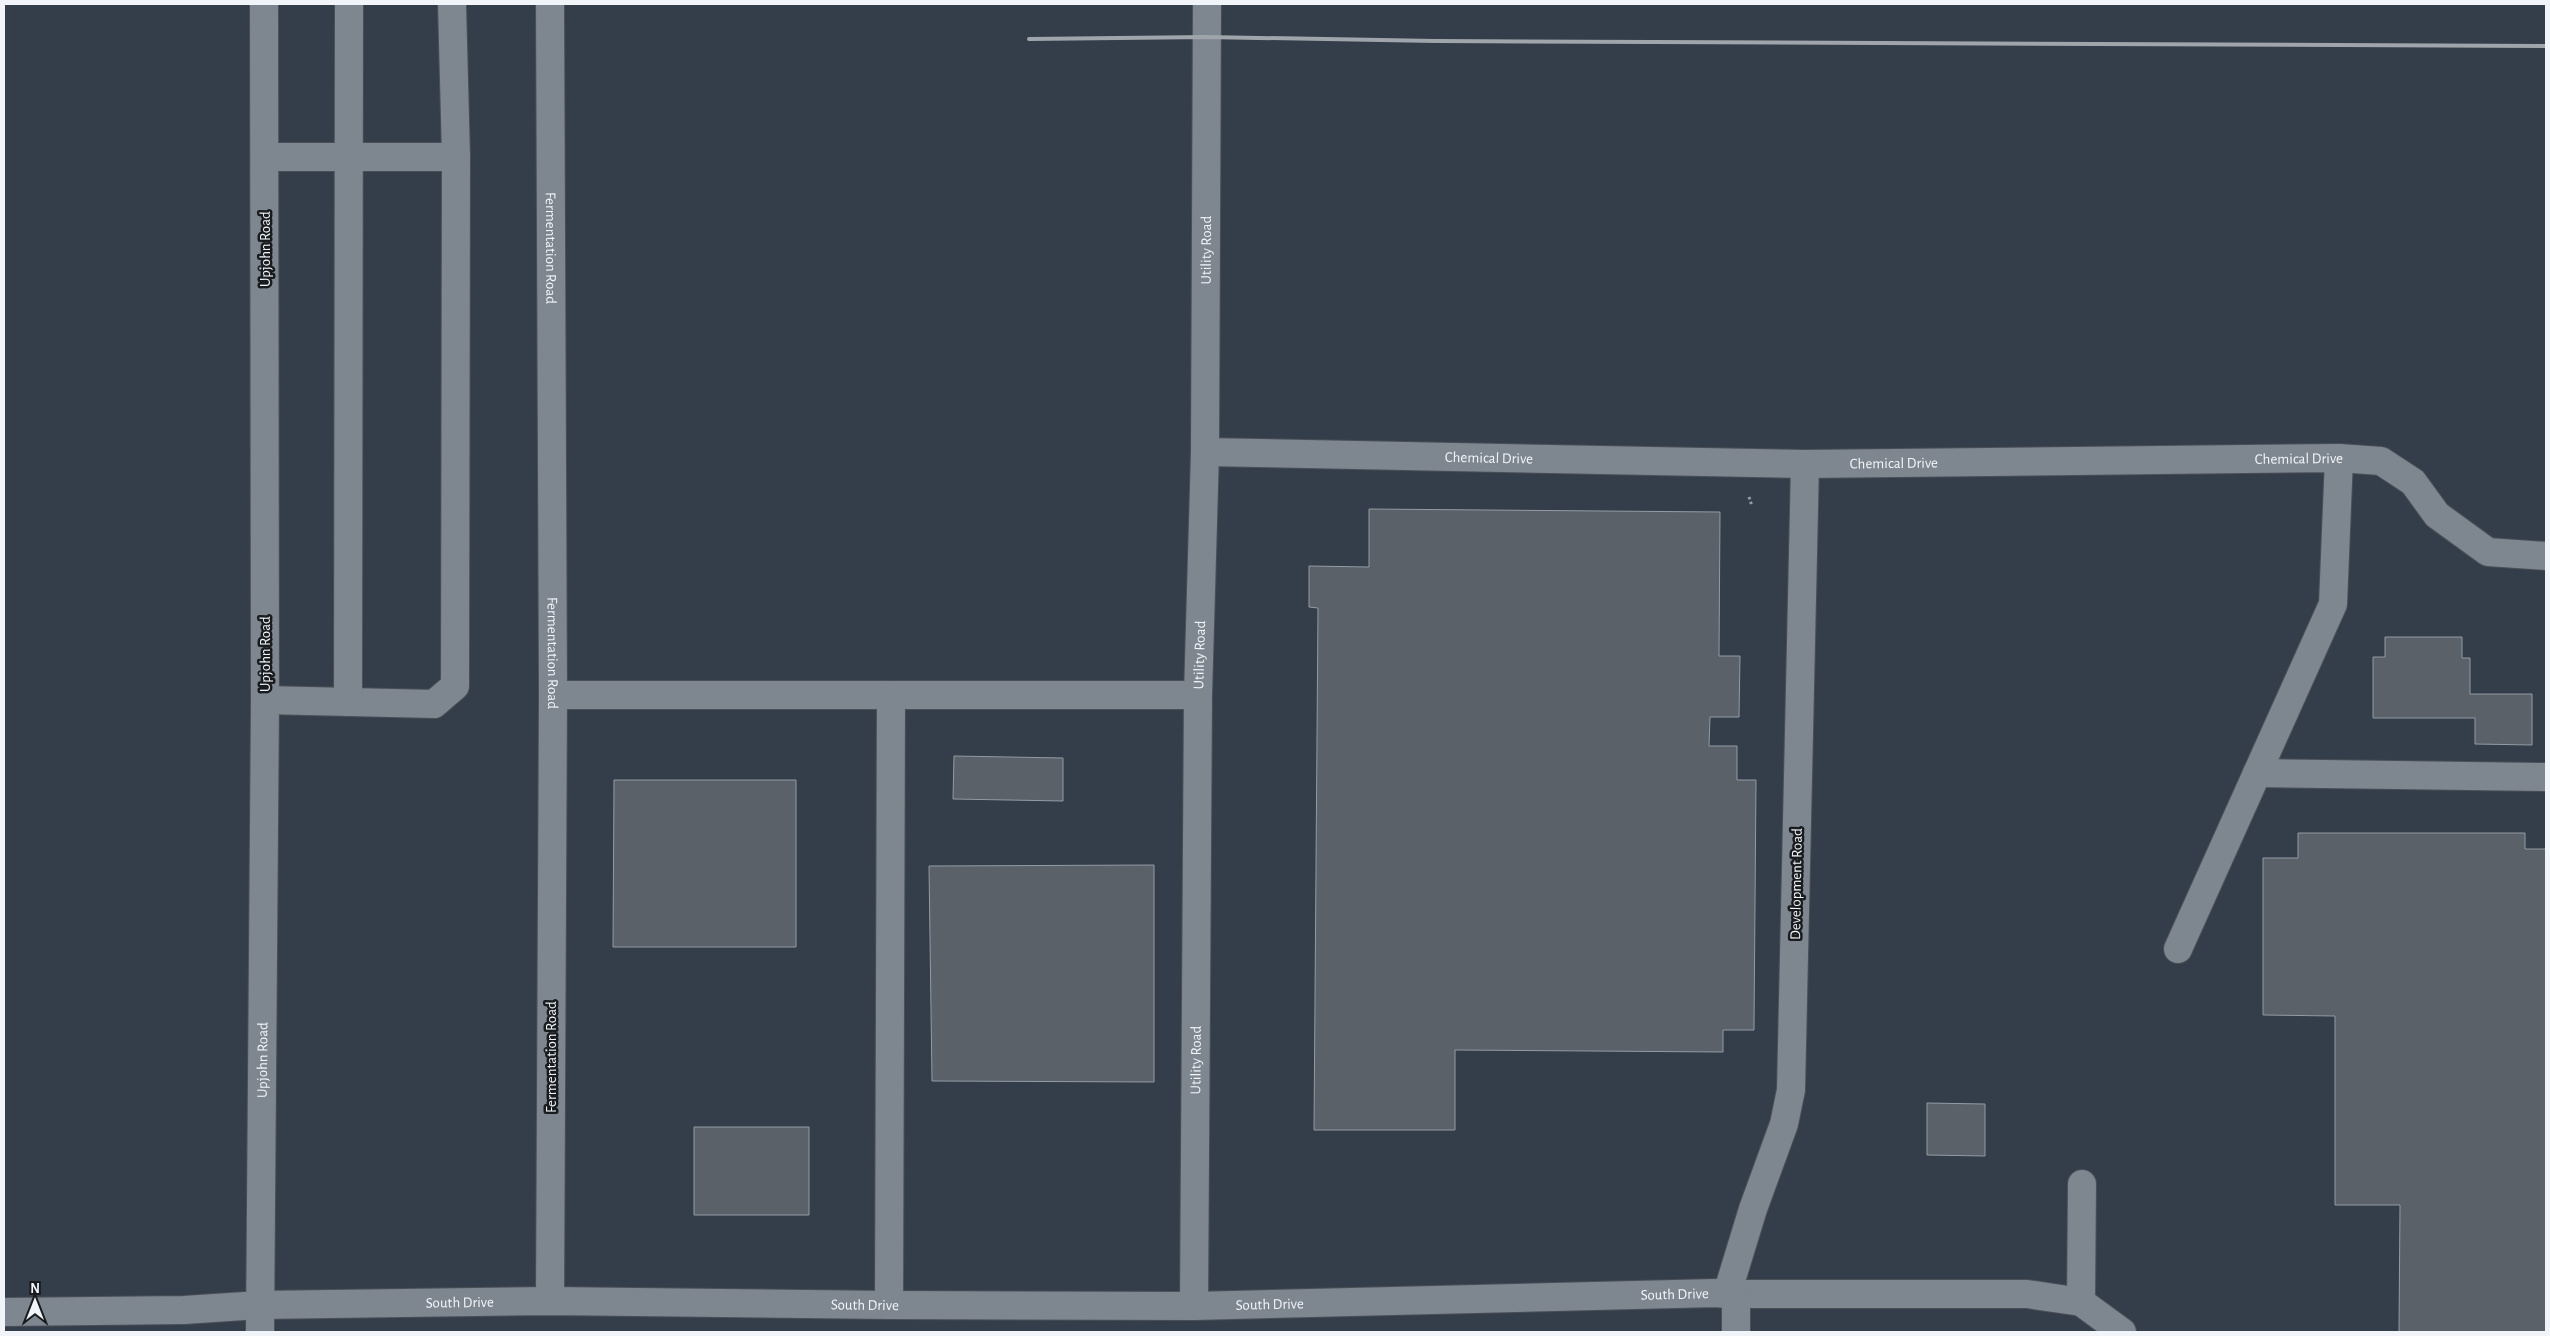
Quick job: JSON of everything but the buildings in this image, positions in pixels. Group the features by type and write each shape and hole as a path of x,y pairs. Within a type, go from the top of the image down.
{"street":[{"name":"Upjohn Road","path":"260,1332 265,700 264,4"},
{"path":"348,702 349,4"},
{"path":"265,700 434,704 455,686 456,157 452,4"},
{"name":"Fermentation Road","path":"550,4 553,695 550,1301"},
{"name":"Utility Road","path":"1194,1306 1198,695 1205,452 1207,4"},
{"path":"265,157 456,157"},
{"name":"Chemical Drive","path":"1205,452 1805,464 2339,458 2381,461 2413,482 2437,515 2488,552 2546,556"},
{"path":"2178,950 2333,604 2339,458"},
{"name":"Development Road","path":"1727,1294 1753,1209 1784,1124 1791,1090 1805,464"},
{"path":"553,695 1198,695"},
{"path":"888,1305 892,695"},
{"path":"2257,773 2546,777"},
{"path":"2081,1302 2082,1184"},
{"name":"South Drive","path":"1727,1294 1736,1302 1736,1332"},
{"name":"South Drive","path":"4,1312 184,1310 259,1305 550,1301 1194,1306 1727,1294 2027,1294 2081,1302 2122,1332"},
{"path":"166,1332 184,1310"}],"shaded area":[{"path":"4,4 2546,4 2546,1332 4,1332"}],"railway":[{"path":"1029,39 1207,37 1436,41 2546,46"}]}
